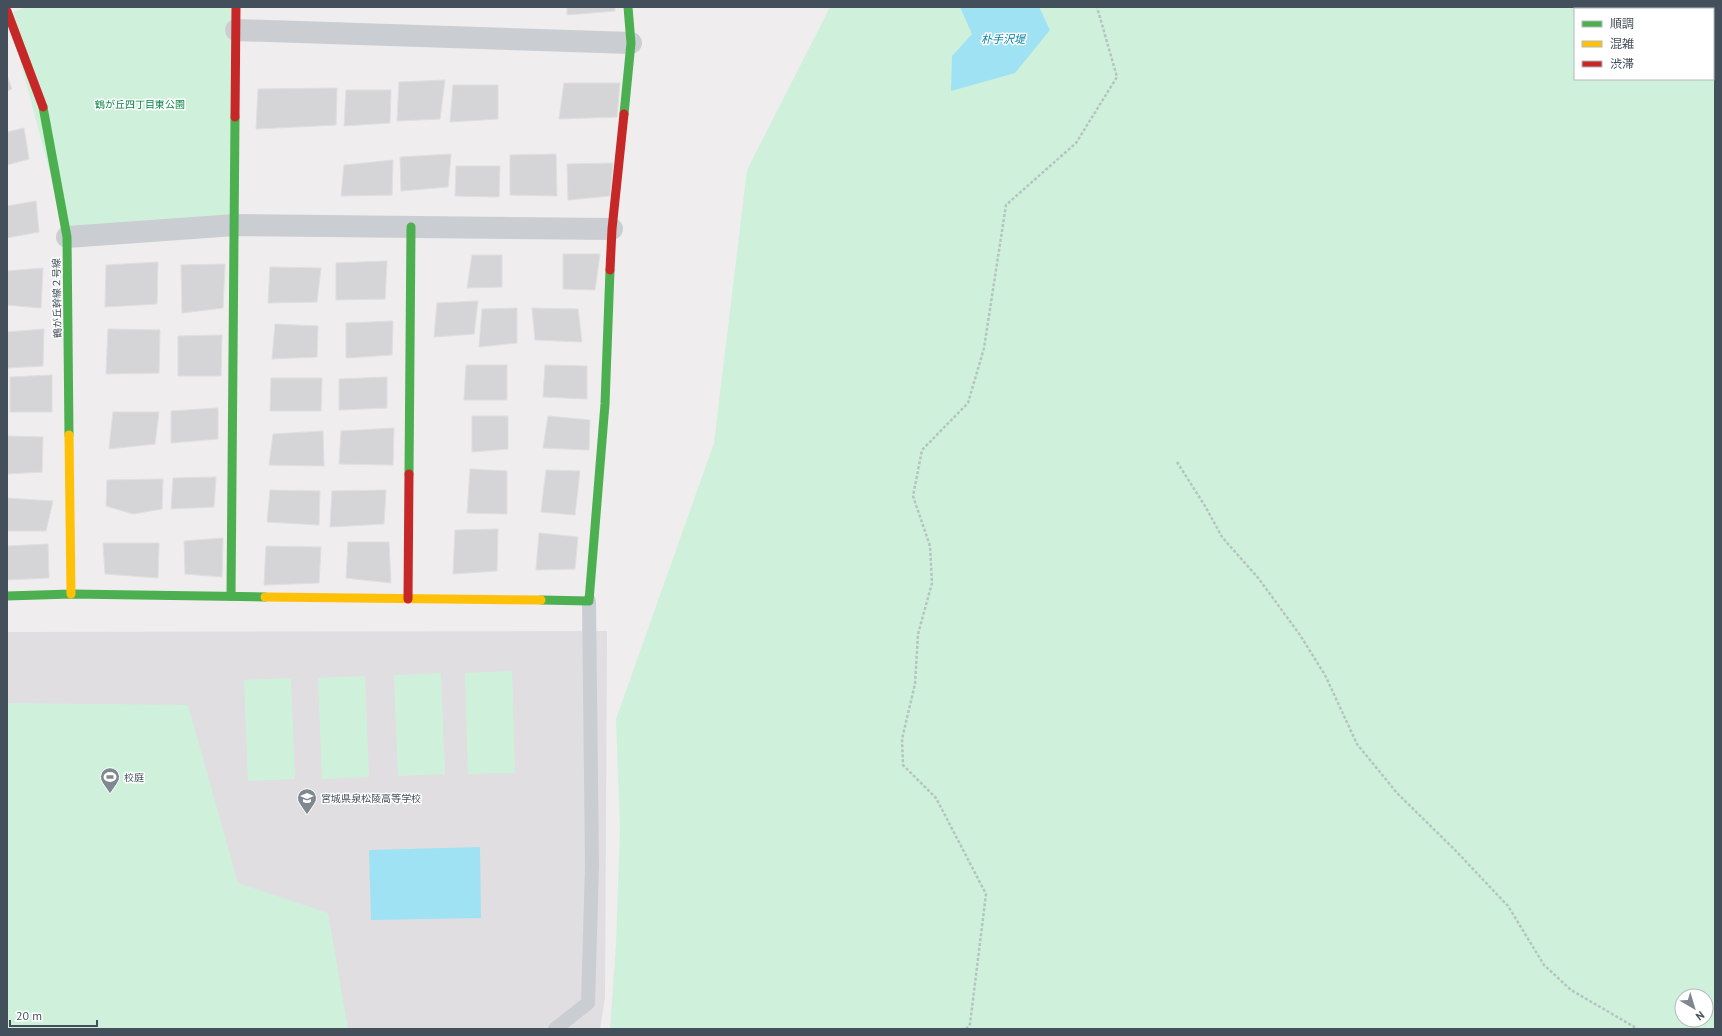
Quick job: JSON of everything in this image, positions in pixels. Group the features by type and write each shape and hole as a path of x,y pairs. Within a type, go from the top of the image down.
{"street":[{"path":"231,596 236,7"},
{"path":"7,596 71,594 589,601 606,404 612,229 632,43 628,7"},
{"name":"鶴が丘幹線２号線","path":"7,11 42,103 67,237 71,594"},
{"path":"236,30 632,43"},
{"path":"67,237 235,225 612,229"},
{"path":"408,599 411,227"}],"lane":[{"path":"555,1029 588,1003 592,864 589,601"}],"path":[{"path":"966,1029 970,1024 986,894 936,798 903,765 902,739 915,684 918,634 932,582 930,546 913,496 922,450 968,403 984,348 1006,205 1076,143 1117,76 1098,7"},
{"path":"1177,462 1205,506 1222,538 1259,579 1300,635 1325,675 1356,744 1397,794 1455,850 1508,906 1544,965 1571,990 1638,1029"}],"shaded area":[{"name":"宮城県泉松陵高等学校","path":"607,631 605,998 600,1029 7,1029 7,632"}],"green space":[{"name":"鶴が丘四丁目東公園","path":"26,7 236,7 235,225 67,237 8,14"},
{"path":"830,7 1715,7 1715,1029 610,1029 616,944 620,828 616,719 714,443 747,170"},
{"path":"512,671 515,773 468,774 465,673"},
{"path":"441,673 445,774 398,776 394,675"},
{"path":"365,676 369,777 322,779 318,678"},
{"path":"291,678 295,779 248,781 244,680"},
{"name":"校庭","path":"7,703 188,705 238,883 328,913 348,1029 7,1029"}],"water":[{"name":"朴手沢堤","path":"960,7 1039,7 1050,30 1015,73 951,91 952,56 972,34"},
{"path":"480,847 481,918 371,920 369,850"}],"building":[{"path":"567,7 615,7 615,11 567,15"},
{"path":"7,75 12,89 7,91"},
{"path":"445,80 440,119 397,121 399,82"},
{"path":"564,83 620,83 617,117 559,119"},
{"path":"453,85 498,85 498,119 450,122"},
{"path":"337,88 336,125 256,129 258,89"},
{"path":"346,90 391,90 390,123 344,126"},
{"path":"24,128 29,159 7,165 7,132"},
{"path":"451,154 448,187 401,191 400,157"},
{"path":"556,154 557,196 510,195 510,155"},
{"path":"393,160 392,195 341,196 344,165"},
{"path":"613,163 610,196 568,200 567,164"},
{"path":"456,166 500,166 499,197 455,196"},
{"path":"36,201 39,232 7,238 7,206"},
{"path":"563,254 600,254 595,290 563,289"},
{"path":"472,255 502,255 502,287 467,288"},
{"path":"387,261 385,299 336,300 336,263"},
{"path":"158,262 157,304 105,307 106,265"},
{"path":"225,264 223,308 182,313 181,265"},
{"path":"270,267 321,268 317,302 268,303"},
{"path":"43,268 41,308 7,305 7,271"},
{"path":"478,301 474,334 434,337 437,303"},
{"path":"517,308 517,343 479,347 482,309"},
{"path":"532,308 578,309 582,342 535,340"},
{"path":"393,321 392,355 346,358 346,323"},
{"path":"275,324 318,326 317,357 272,359"},
{"path":"44,329 43,366 7,368 7,332"},
{"path":"108,329 160,330 159,373 106,374"},
{"path":"222,335 221,376 178,376 178,336"},
{"path":"466,365 507,365 507,400 464,400"},
{"path":"545,365 587,366 587,399 543,397"},
{"path":"52,375 52,412 10,412 10,377"},
{"path":"387,377 387,408 339,410 339,379"},
{"path":"271,378 322,378 321,411 270,411"},
{"path":"218,408 218,439 171,443 171,411"},
{"path":"113,412 159,412 155,444 109,449"},
{"path":"472,416 508,416 508,449 472,452"},
{"path":"548,416 590,420 589,450 543,448"},
{"path":"394,428 393,465 339,464 341,431"},
{"path":"323,431 324,466 269,465 273,434"},
{"path":"7,436 43,437 42,472 7,474"},
{"path":"470,469 507,471 507,514 467,513"},
{"path":"546,470 580,471 575,515 541,512"},
{"path":"216,477 214,507 171,509 173,478"},
{"path":"163,479 162,509 133,514 106,506 107,480"},
{"path":"270,490 320,491 319,525 267,522"},
{"path":"386,490 384,524 330,527 332,491"},
{"path":"7,498 53,501 46,531 7,531"},
{"path":"498,529 497,571 453,574 455,530"},
{"path":"539,533 578,537 575,569 536,570"},
{"path":"223,538 222,577 185,574 184,541"},
{"path":"348,542 389,542 391,583 346,578"},
{"path":"103,543 159,543 158,578 105,574"},
{"path":"48,544 49,578 7,580 7,546"},
{"path":"266,546 321,547 319,583 264,585"}],"traffic: fast":[{"path":"624,114 631,43 628,7"},
{"path":"43,107 67,237 69,435"},
{"path":"231,596 235,117"},
{"path":"409,474 411,227"},
{"path":"541,600 589,601 605,404 610,270"},
{"path":"7,596 71,594 265,597"}],"traffic: slow":[{"path":"69,435 71,594"},
{"path":"265,597 541,600"}],"traffic: jam":[{"path":"235,117 236,7"},
{"path":"7,11 43,107"},
{"path":"610,270 612,229 624,114"},
{"path":"408,599 409,474"}],"place":[{"name":"校庭","path":"110,794"},
{"name":"宮城県泉松陵高等学校","path":"307,815"}]}
